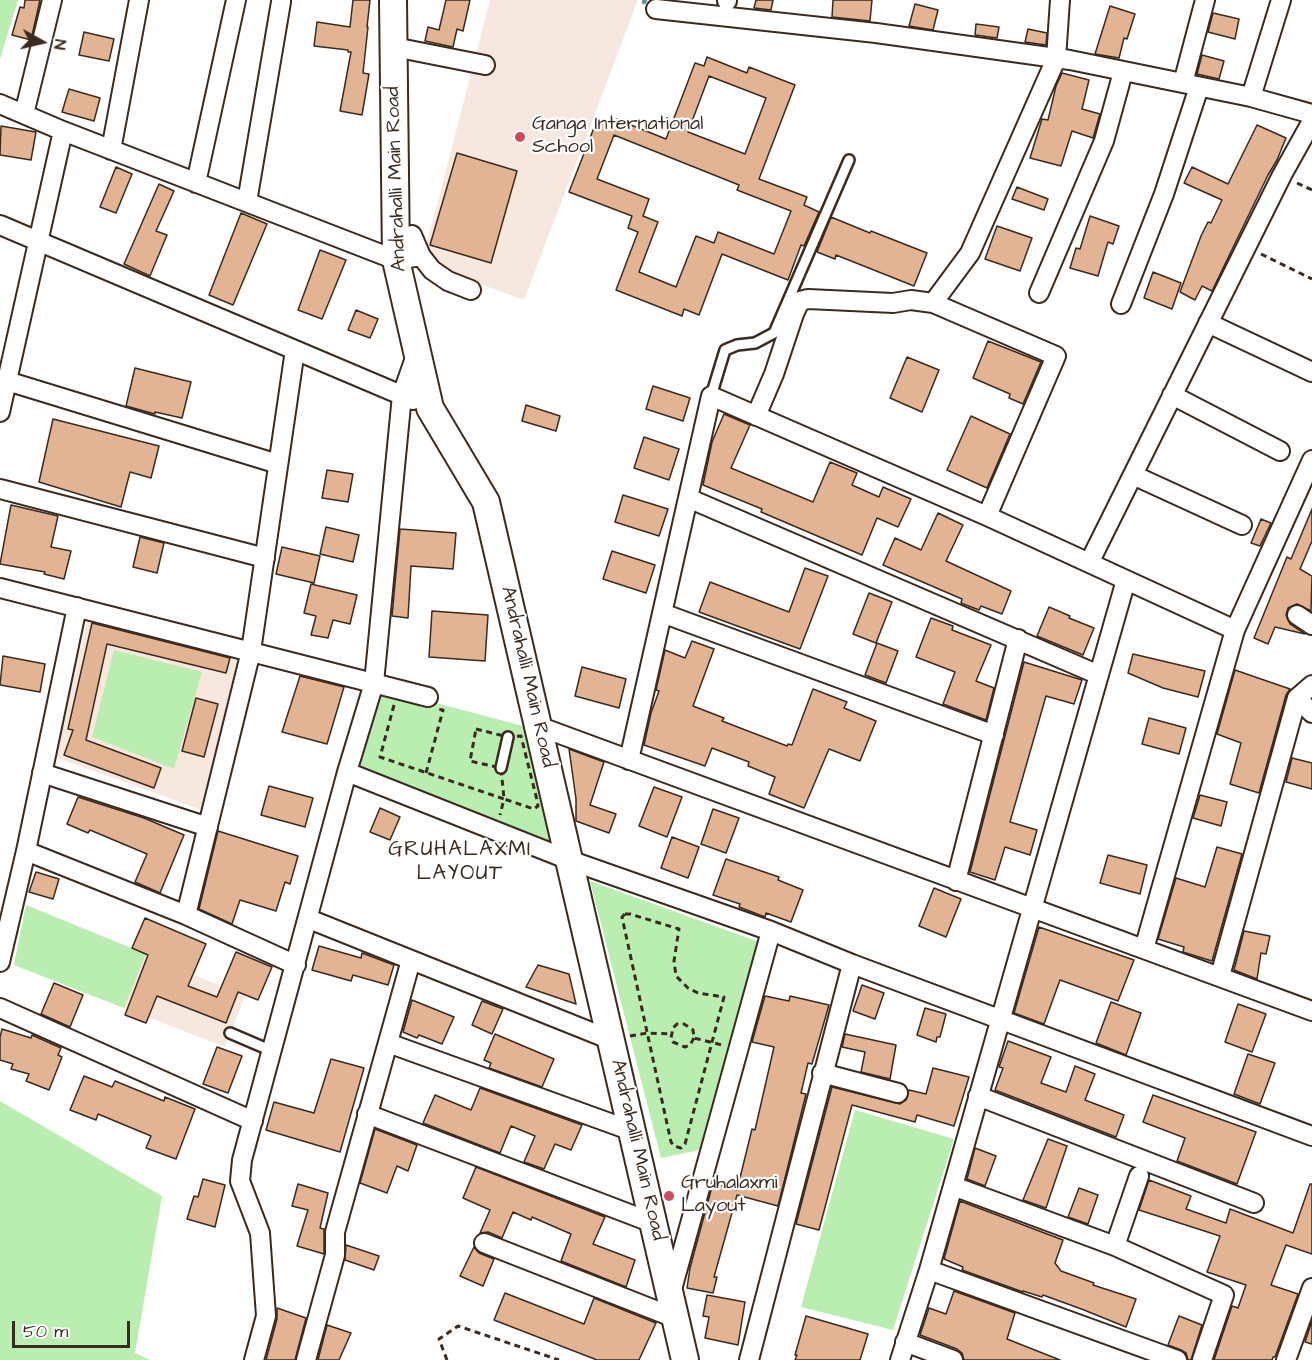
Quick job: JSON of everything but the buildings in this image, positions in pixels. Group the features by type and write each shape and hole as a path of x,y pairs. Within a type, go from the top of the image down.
{"main road":[{"name":"Andrahalli Main Road","path":"393,0 396,260 430,408 486,502 685,1360"}],"street":[{"path":"24,114 52,0"},
{"path":"111,150 139,0"},
{"path":"196,183 236,0"},
{"path":"933,303 970,253 1056,59 1060,0"},
{"path":"1121,304 1164,194 1191,85 1205,0"},
{"path":"1251,98 1281,0"},
{"path":"246,202 281,2"},
{"path":"656,9 876,33 1070,60 1251,98 1312,114"},
{"path":"394,46 485,65"},
{"path":"1039,293 1104,141 1123,72"},
{"path":"0,104 111,150 396,260 421,256"},
{"path":"1089,563 1246,246 1312,121"},
{"path":"0,412 63,131"},
{"path":"0,225 430,408"},
{"path":"412,235 421,256 432,270 448,281 471,290"},
{"path":"756,416 774,374 794,314 800,301 808,299 893,303 911,300 933,303 1056,356 987,516"},
{"path":"1208,323 1312,372"},
{"path":"186,915 251,651 295,350"},
{"path":"255,1360 266,1316 260,1233 240,1181 242,1160 347,772 374,683 402,395 417,352"},
{"path":"7,381 278,464"},
{"path":"1172,395 1280,450"},
{"path":"628,760 711,396 987,516 1235,630"},
{"path":"1144,949 1235,630 1312,460"},
{"path":"1133,475 1242,525"},
{"path":"0,489 265,558"},
{"path":"688,498 1099,675"},
{"path":"900,1360 1126,580"},
{"path":"0,588 374,683 429,702"},
{"path":"0,962 26,851 77,607"},
{"path":"662,613 994,735"},
{"path":"957,881 1018,639"},
{"path":"1220,976 1297,698 1312,685"},
{"path":"1297,698 1312,713"},
{"path":"538,726 1312,1011"},
{"path":"347,772 569,860 771,931 852,964 1312,1136"},
{"path":"42,773 208,827"},
{"path":"26,851 186,915 296,965"},
{"path":"309,918 611,1040"},
{"path":"484,1243 673,1306 771,931"},
{"path":"306,1360 335,1255 335,1232 411,960"},
{"path":"749,1360 852,964"},
{"path":"0,1008 253,1120"},
{"path":"388,1043 632,1131"},
{"path":"822,1073 898,1092"},
{"path":"978,1096 1254,1203"},
{"path":"367,1114 653,1223"},
{"path":"1115,1246 1139,1176"},
{"path":"952,1186 1115,1246 1224,1295 1202,1360"},
{"path":"928,1269 1177,1360"},
{"path":"1286,1360 1312,1288"},
{"path":"904,1342 953,1360"}],"lane":[{"path":"711,396 725,350 737,345 755,343 774,333 849,160"},
{"path":"501,768 507,737"},
{"path":"230,1033 272,1051"}],"path":[{"path":"1246,246 1312,279"},
{"path":"396,699 380,757 504,799 497,831"},
{"path":"426,773 443,710 429,702"},
{"path":"625,914 679,928 674,961 676,976 688,988 698,993 724,998 712,1042 685,1144 681,1148 674,1146 671,1142 622,917 625,914"},
{"path":"677,1024 684,1024 693,1030 694,1038 690,1045 685,1047 673,1042 672,1034 677,1024"},
{"path":"647,1033 672,1034"},
{"path":"694,1038 739,1050"},
{"path":"447,1360 440,1339 458,1326 559,1360"}],"shaded area":[{"name":"Ganga International School","path":"490,0 638,0 524,300 434,267 425,251"},
{"path":"88,615 243,655 202,810 55,757"},
{"path":"26,905 245,996 225,1047 14,965"}],"green space":[{"path":"0,0 18,0 0,59"},
{"path":"114,650 202,672 174,769 92,737"},
{"path":"379,688 523,726 551,844 360,770"},
{"path":"590,881 762,943 700,1150 661,1158"},
{"path":"26,905 146,954 124,1008 14,965"},
{"path":"0,1101 162,1196 135,1353 150,1360 0,1360"},
{"path":"855,1110 954,1139 893,1330 801,1307"}],"place":[{"name":"Ganga International School","path":"520,137"},
{"name":"Gruhalaxmi Layout","path":"669,1196"}],"district":[{"name":"GRUHALAXMI LAYOUT","path":"460,863"}]}
